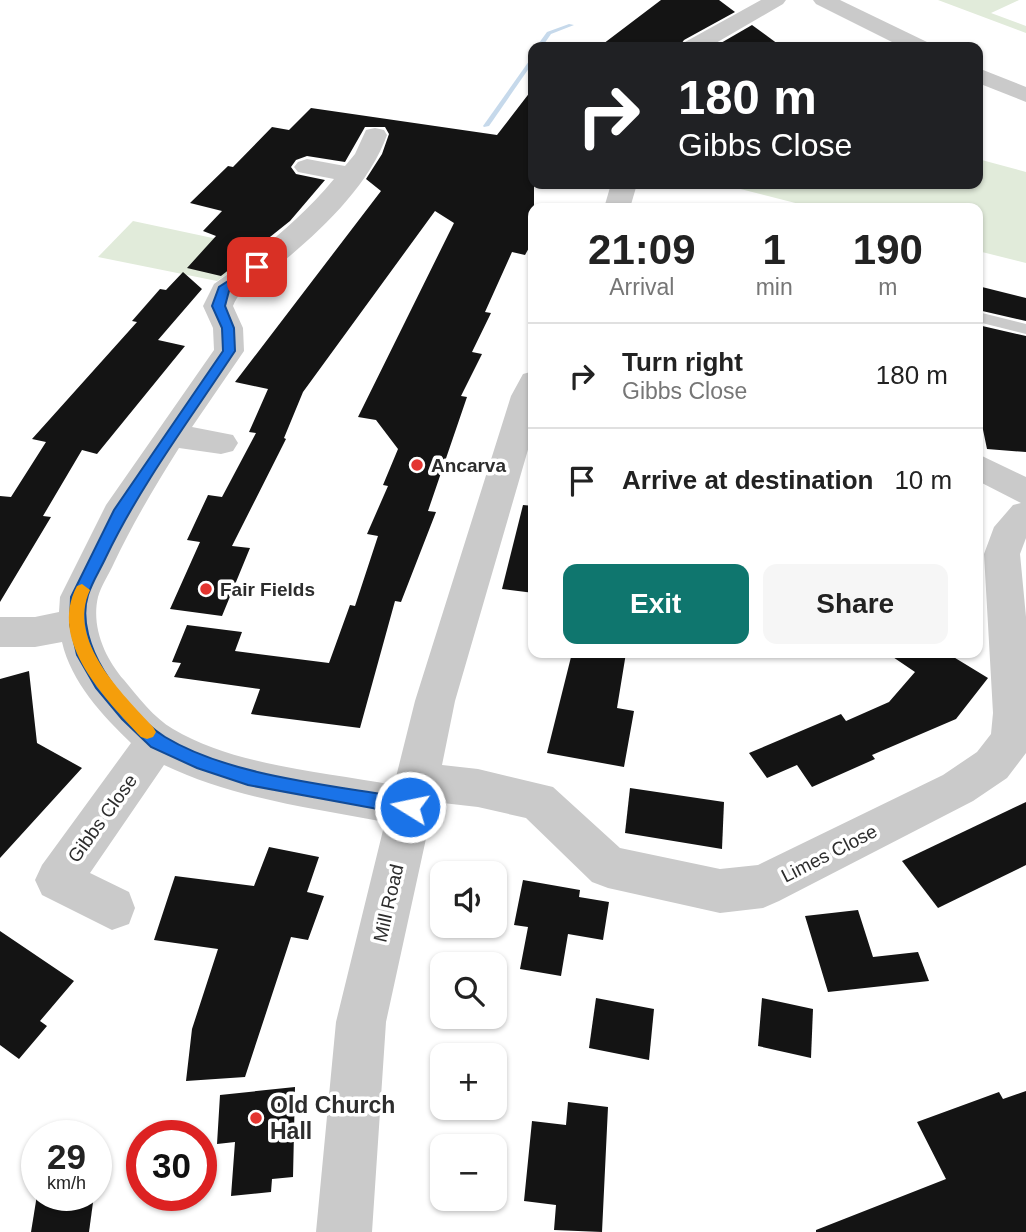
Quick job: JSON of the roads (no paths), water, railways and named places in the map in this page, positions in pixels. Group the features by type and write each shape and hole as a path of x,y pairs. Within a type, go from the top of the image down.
{"street":[{"path":"702,42 776,0"},
{"path":"823,0 909,42"},
{"path":"983,77 1026,95"},
{"path":"375,135 367,156 322,211 275,254 224,290 218,306 228,328 229,351 119,514 79,597 78,624 85,655 102,683 128,714 157,741 203,763 248,777 413,794"},
{"path":"307,167 353,175"},
{"name":"Mill Road","path":"344,1232 360,1022 435,701 528,394"},
{"path":"170,435 221,443"},
{"path":"983,469 1026,492"},
{"name":"Limes Close","path":"413,794 478,788 538,801 608,867 720,891 763,886 958,788 992,765 1010,740 1014,713 1003,554 1007,536 1026,514"},
{"path":"0,632 36,632 78,624"},
{"name":"Gibbs Close","path":"112,908 58,880 157,741"}],"lane":[{"path":"983,318 1026,329"}],"waterway":[{"path":"543,42 549,33 571,25"},
{"path":"486,126 528,65"}],"place":[{"name":"Ancarva","path":"417,465"},
{"name":"Fair Fields","path":"206,589"},
{"name":"Old Church Hall","path":"256,1118"}]}
